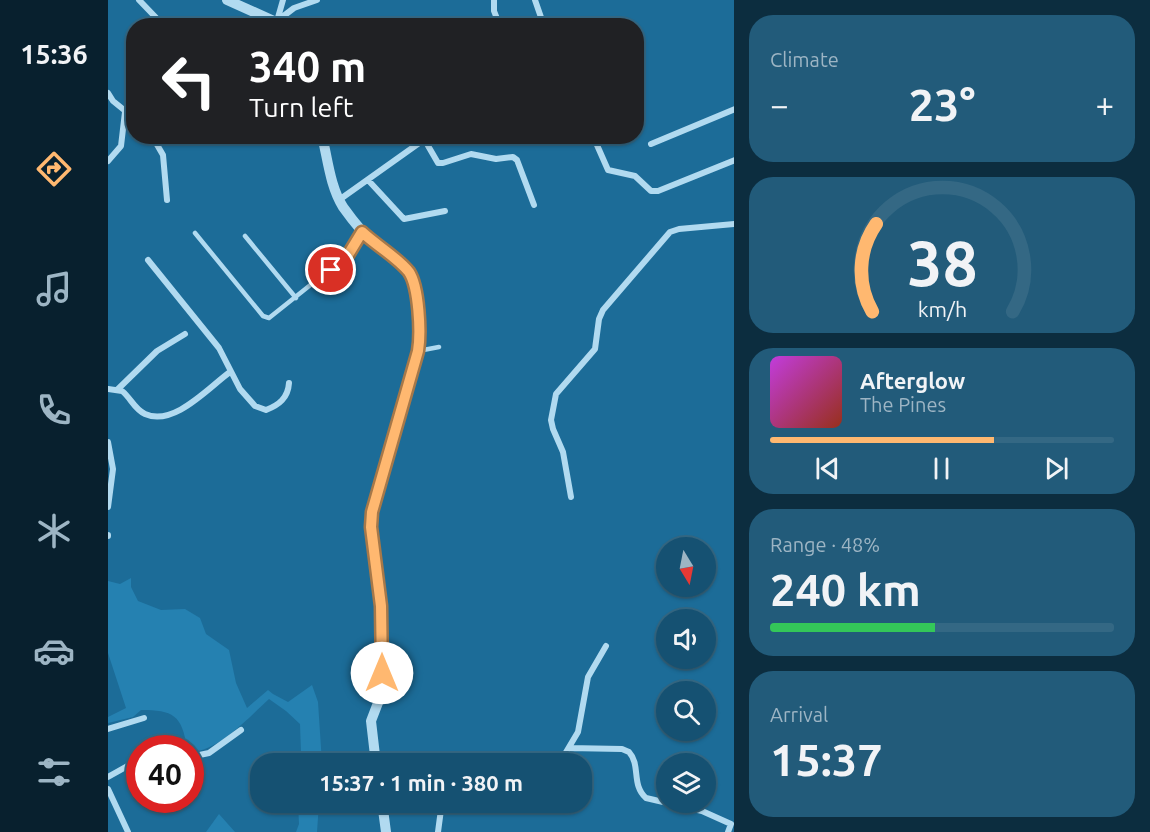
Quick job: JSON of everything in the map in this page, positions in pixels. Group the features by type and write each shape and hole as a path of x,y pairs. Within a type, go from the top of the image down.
{"street":[{"path":"139,0 156,18"},
{"path":"227,0 269,18"},
{"path":"281,18 283,0"},
{"path":"285,18 294,8 317,0"},
{"path":"494,0 497,18"},
{"path":"535,0 541,18"},
{"path":"108,93 125,112 120,146 108,161"},
{"path":"651,144 734,109"},
{"path":"157,144 163,155 167,200"},
{"path":"324,144 339,200 362,232 411,276 418,322 418,351 372,512 371,527 382,639 381,695 371,721 375,753"},
{"path":"339,200 415,144"},
{"path":"426,144 436,161 440,163 471,154 496,159 513,157 517,160 534,205"},
{"path":"597,144 608,170 635,176 651,191 658,191 734,159"},
{"path":"368,180 404,219 445,212"},
{"path":"571,497 563,452 553,429 554,399 558,390 595,349 600,314 670,232 679,229 734,224"},
{"path":"148,260 219,348 230,372 255,406 263,410 269,409 286,397 289,383"},
{"path":"117,390 157,351 185,334"},
{"path":"108,389 126,394 140,411 152,416 165,416 177,412 230,372"},
{"path":"108,442 113,469 108,507"},
{"path":"566,753 578,732 588,677 606,646"},
{"path":"108,729 144,718"},
{"path":"204,754 209,753 241,730"},
{"path":"569,748 626,750 633,757 637,784 641,794 646,798 702,811 731,824"},
{"path":"108,777 126,767"},
{"path":"108,789 128,832"},
{"path":"383,813 386,832"},
{"path":"438,832 441,813"},
{"path":"728,832 734,819"}],"lane":[{"path":"195,233 263,316 269,318 348,255 362,232"},
{"path":"244,236 296,298"},
{"path":"418,351 440,347"}],"shaded area":[{"path":"131,578 131,587 138,601 161,610 185,609 200,618 206,634 229,650 236,683 247,708 268,690 288,702 312,685 318,702 321,753 301,753 300,724 269,699 223,740 204,749 204,735 184,735 179,721 161,711 141,710 133,717 108,723 108,717 126,708 108,653 108,581 120,584"},
{"path":"298,813 318,813 317,832 296,832 299,824"},
{"path":"219,814 235,832 206,832"}],"route":[{"path":"331,270 348,255 362,232 408,271 413,282 416,304 419,332 418,351 372,512 371,527 381,606 382,673"}]}
